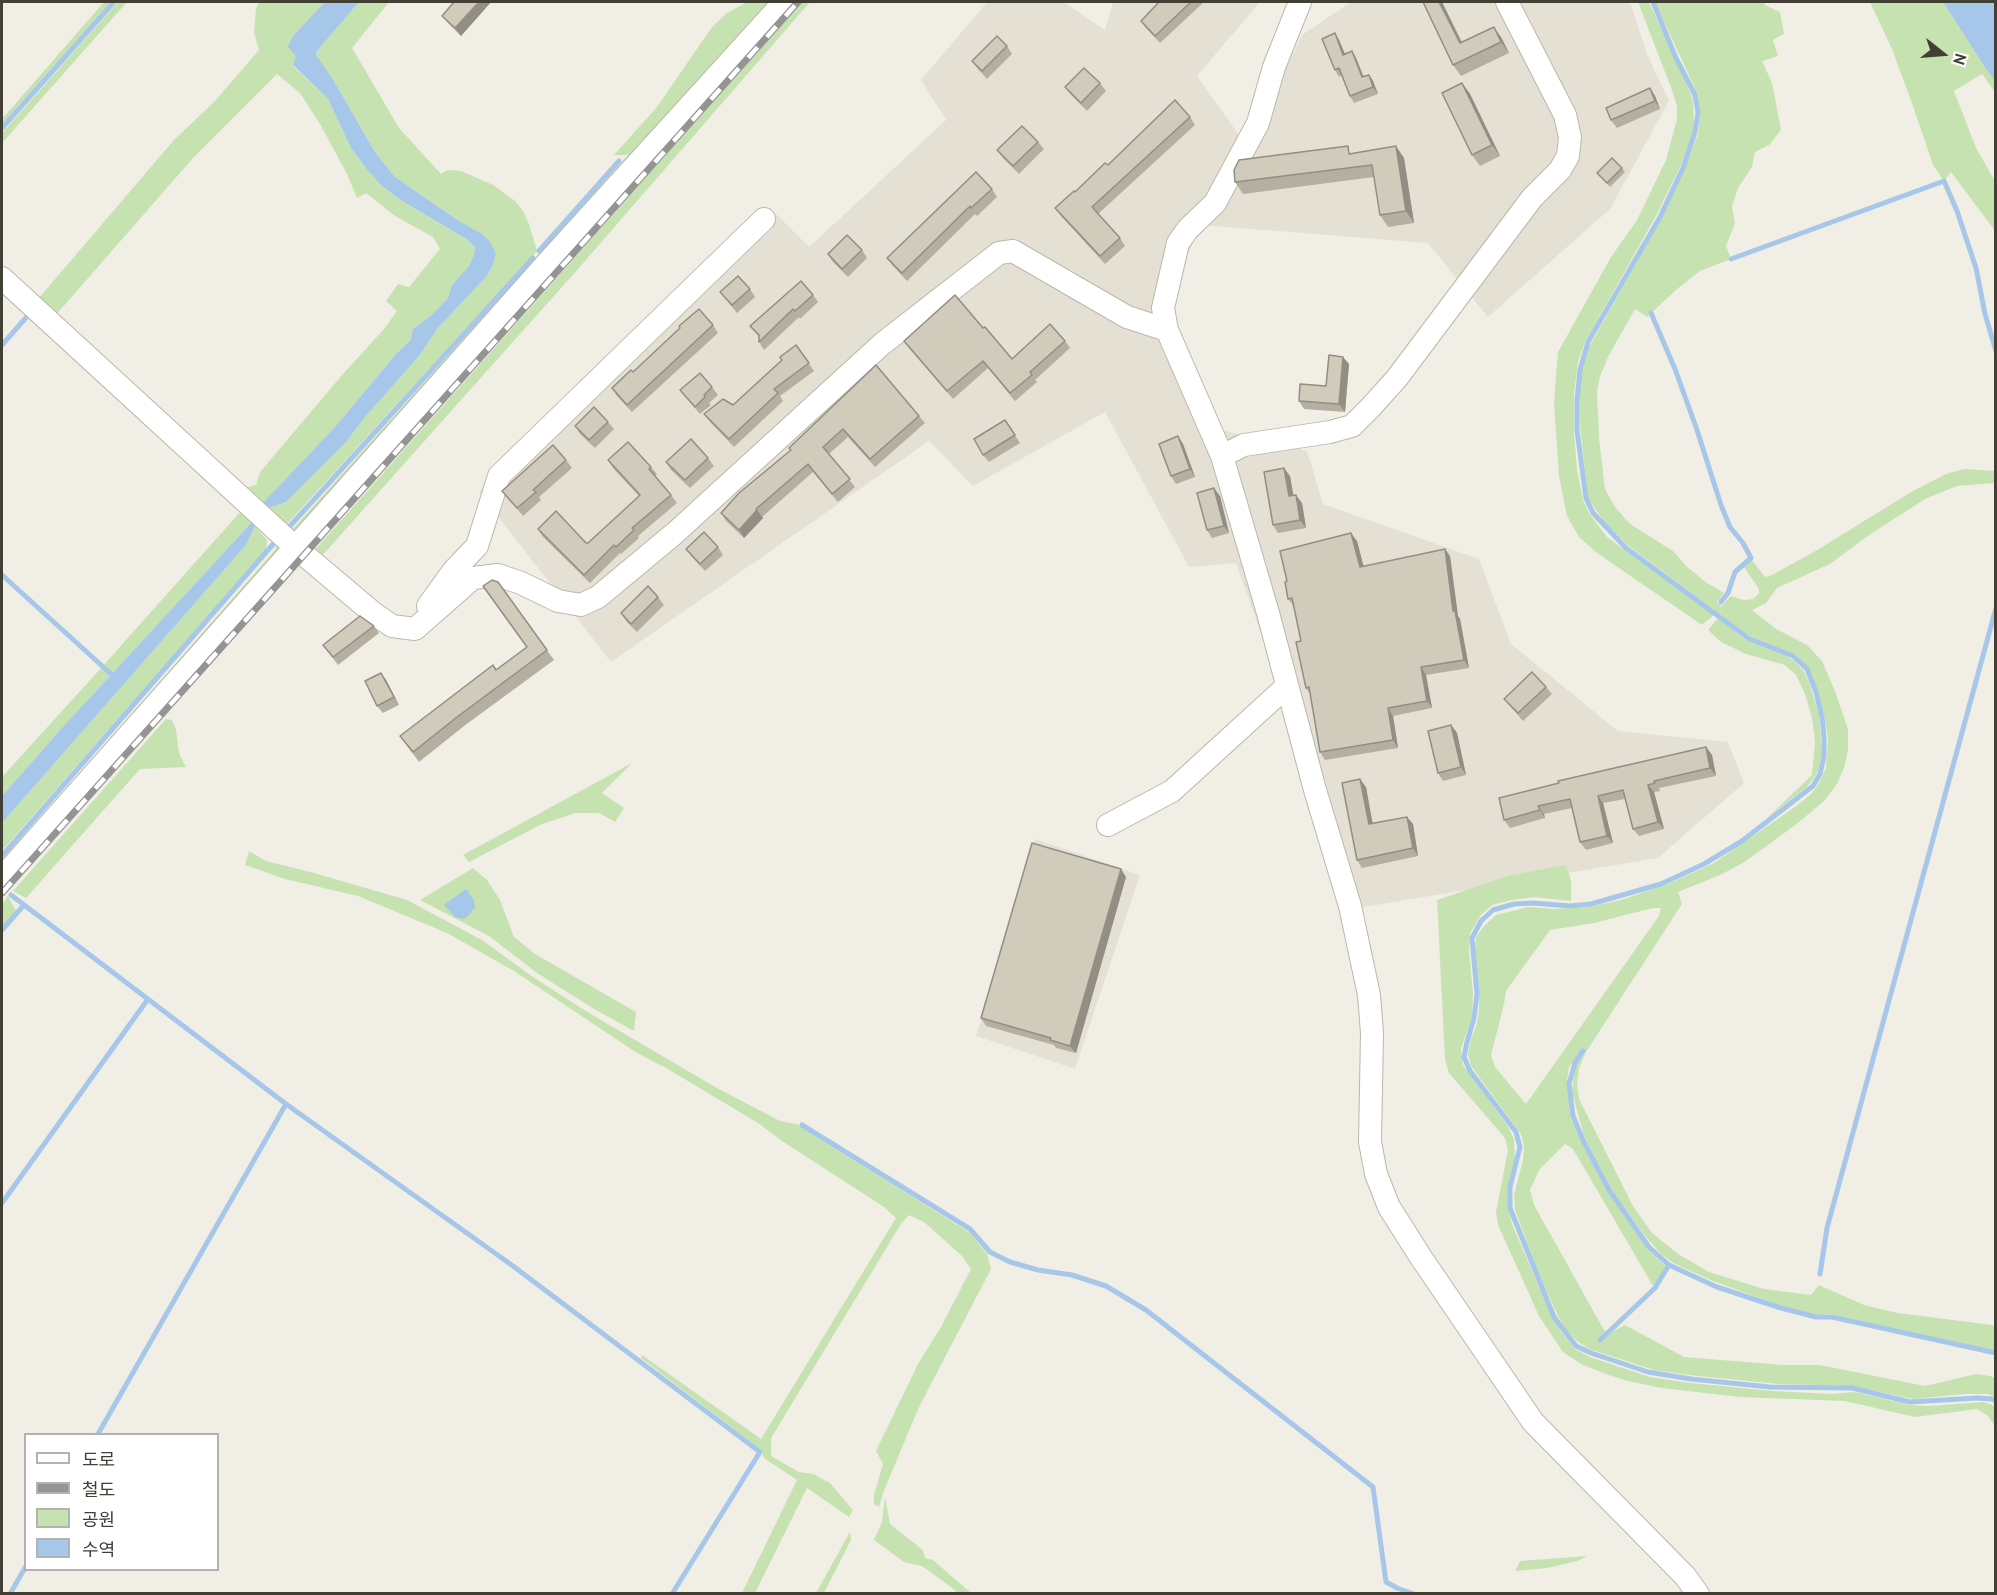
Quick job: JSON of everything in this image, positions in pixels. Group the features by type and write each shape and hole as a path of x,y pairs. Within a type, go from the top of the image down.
{"street":[{"path":"2,878 540,272 784,2"},
{"path":"1300,2 1274,67 1258,123 1215,203 1188,229 1178,243 1164,308 1167,330 1222,456 1315,790 1350,906 1369,995 1372,1033 1370,1142 1376,1174 1389,1207 1420,1256 1533,1422 1685,1576 1698,1593"},
{"path":"1222,456 1244,445 1300,437 1352,426 1397,378 1532,198 1560,170 1568,156 1570,137 1565,115 1508,2"},
{"path":"414,629 433,597 477,546 499,476 764,219"},
{"path":"2,278 296,547 372,612 392,626 414,629 473,578 498,576 521,583 558,601 580,605 598,597 675,533 882,344 999,253 1013,251 1127,317 1167,330"},
{"path":"1108,825 1172,791 1287,686"}],"shaded area":[{"path":"987,2 1064,2 1105,30 1113,2 1260,2 1197,76 1248,148 1302,35 1351,2 1630,2 1647,54 1669,101 1610,209 1488,317 1428,243 1200,225 1165,312 1221,430 1307,451 1323,504 1479,559 1511,644 1618,731 1728,742 1744,783 1658,858 1358,908 1236,563 1189,567 1105,412 973,486 929,441 611,662 479,492 769,207 809,247 946,120 921,80"},
{"path":"1035,839 1140,875 1075,1069 976,1036"}],"green space":[{"path":"104,2 111,2 2,124 2,119"},
{"path":"118,2 127,2 2,143 2,133"},
{"path":"259,2 325,2 317,11 293,66 328,99 351,148 383,187 402,201 468,240 475,247 468,267 452,285 448,298 433,315 413,329 410,341 264,503 248,487 256,485 260,472 384,329 397,311 386,301 398,284 409,287 440,249 433,237 395,216 366,193 357,198 320,124 300,93 277,74 193,158 55,316 38,299 174,140 215,101 259,50 254,33 256,9"},
{"path":"359,2 389,2 352,48 399,128 441,174 448,170 461,171 493,185 515,201 529,224 537,251 287,524 270,508 286,502 346,442 419,356 437,329 486,277 496,254 482,234 394,176 375,152 331,76 316,55"},
{"path":"747,2 775,2 297,536 291,531 628,155 614,155 657,107 712,27 727,13"},
{"path":"802,2 810,2 578,269 320,558 313,552"},
{"path":"1638,2 1649,2 1690,92 1693,101 1694,124 1681,165 1657,214 1585,342 1578,362 1574,394 1577,469 1583,500 1589,513 1607,537 1714,615 1702,625 1597,553 1579,537 1567,516 1559,476 1554,402 1558,352 1611,257 1637,220 1666,160 1677,119 1677,106 1672,90"},
{"path":"1655,2 1764,2 1765,5 1780,12 1784,34 1773,40 1778,56 1762,61 1772,83 1781,130 1769,145 1755,152 1752,167 1738,188 1732,206 1735,223 1726,246 1731,259 1700,271 1647,317 1635,309 1609,355 1600,376 1597,391 1599,438 1605,489 1615,507 1630,524 1673,551 1687,567 1724,593 1717,602 1721,607 1731,596 1744,600 1753,599 1759,593 1759,589 1744,567 1752,560 1765,577 1772,575 1911,492 1946,474 1964,469 1995,471 1995,483 1957,486 1925,499 1869,535 1830,564 1777,588 1766,603 1752,610 1776,629 1807,645 1822,661 1848,729 1848,750 1844,768 1837,784 1824,801 1798,823 1743,863 1678,892 1682,904 1586,1052 1583,1049 1569,1067 1567,1080 1571,1119 1608,1193 1651,1252 1667,1267 1653,1286 1573,1149 1565,1144 1539,1170 1530,1190 1534,1205 1604,1330 1610,1333 1625,1325 1684,1357 1784,1365 1820,1365 1925,1386 1976,1374 1990,1376 1995,1378 1995,1397 1988,1394 1965,1394 1913,1399 1852,1386 1778,1384 1689,1375 1654,1370 1589,1349 1566,1330 1557,1314 1538,1272 1515,1210 1514,1195 1523,1160 1524,1146 1521,1134 1471,1066 1468,1054 1479,1008 1476,937 1496,915 1528,907 1554,909 1589,907 1621,900 1668,884 1714,863 1795,807 1811,794 1826,768 1828,738 1823,710 1812,674 1797,656 1746,634 1630,547 1605,523 1588,498 1580,426 1579,390 1589,347 1661,219 1698,134 1700,113 1698,95","holes":["1661,908 1659,916 1526,1104 1495,1067 1491,1055 1506,991 1550,930"]},
{"path":"1870,2 1943,2 1995,81 1995,92 1982,74 1954,91 1976,148 1995,181 1995,231 1951,172 1944,181 1933,165 1892,49"},
{"path":"241,511 252,522 2,796 2,777"},
{"path":"255,526 267,540 266,550 2,851 2,823 246,545"},
{"path":"278,541 283,546 2,862 275,550"},
{"path":"1718,618 1743,638 1794,661 1803,670 1809,682 1819,714 1822,755 1817,773 1807,787 1767,818 1812,775 1815,742 1812,718 1805,694 1796,675 1785,665 1746,654 1721,642 1708,630"},
{"path":"166,719 172,720 176,730 179,753 186,767 140,769 26,898 13,891"},
{"path":"632,763 602,793 624,808 615,822 599,813 576,813 542,824 469,862 463,855"},
{"path":"249,851 266,861 407,900 482,940 533,977 589,1013 717,1088 780,1121 796,1124 970,1233 987,1254 991,1269 919,1407 879,1507 874,1504 874,1495 883,1464 876,1451 918,1364 941,1327 971,1269 962,1256 924,1222 909,1215 901,1224 771,1438 771,1456 799,1472 813,1474 830,1483 853,1510 849,1517 807,1488 755,1593 742,1593 797,1480 764,1458 760,1449 641,1358 642,1355 761,1439 896,1218 884,1207 758,1123 637,1053 514,971 447,933 358,896 285,879 245,865"},
{"path":"1566,865 1571,880 1571,901 1534,897 1492,905 1481,915 1470,933 1472,1016 1461,1049 1463,1065 1509,1128 1514,1139 1515,1161 1508,1188 1508,1205 1512,1224 1560,1330 1575,1349 1590,1357 1650,1377 1773,1391 1832,1394 1855,1392 1910,1405 1984,1402 1995,1406 1995,1426 1988,1416 1977,1409 1915,1417 1845,1401 1740,1397 1662,1388 1603,1373 1581,1364 1563,1352 1539,1316 1498,1225 1496,1212 1508,1150 1505,1138 1449,1073 1445,1059 1437,900 1507,876"},
{"path":"473,868 487,880 500,900 514,937 535,954 636,1012 634,1031 537,973 489,936 420,900"},
{"path":"8,896 16,911 2,927 2,904"},
{"path":"1586,1052 1579,1068 1577,1086 1579,1099 1633,1206 1652,1233 1678,1254 1709,1272 1764,1289 1811,1295 1819,1285 1864,1305 1898,1313 1992,1325 1995,1326 1995,1351 1831,1314 1815,1315 1779,1305 1713,1281 1673,1263 1661,1254 1646,1237 1613,1192 1584,1136 1572,1092 1575,1068"},
{"path":"885,1497 890,1524 923,1550 925,1558 933,1560 971,1593 956,1593 922,1566 904,1562 874,1540 882,1522"},
{"path":"850,1532 851,1540 824,1593 816,1593"},
{"path":"1587,1556 1578,1561 1547,1568 1515,1571 1520,1561"}],"water":[{"path":"325,2 359,2 316,55 331,76 375,152 394,176 482,234 491,243 496,254 486,277 437,329 419,356 346,442 286,502 270,508 264,503 265,501 334,428 396,354 410,341 413,329 432,315 448,298 452,285 468,267 475,247 468,240 402,201 383,187 351,148 328,99 293,65 296,56 288,47 293,36"},
{"path":"1943,2 1995,2 1995,81 1986,69"},
{"path":"252,522 255,526 246,545 2,823 2,796"},
{"path":"466,889 474,900 475,907 464,919 455,917 444,905"}],"building":[{"path":"454,2 479,2 455,28 442,16"},
{"path":"1159,2 1191,2 1155,36 1141,21"},
{"path":"1423,2 1439,2 1460,43 1494,27 1501,42 1453,65"},
{"path":"1335,33 1343,55 1352,51 1362,77 1369,75 1373,87 1350,96 1339,68 1335,70 1322,39"},
{"path":"997,36 1007,46 982,71 972,61"},
{"path":"1084,68 1100,83 1081,103 1065,87"},
{"path":"1462,83 1492,145 1472,155 1442,93"},
{"path":"1650,88 1655,101 1611,120 1606,108"},
{"path":"1175,100 1190,117 1092,207 1120,238 1100,256 1055,208 1105,163 1108,165"},
{"path":"1022,126 1038,142 1013,166 997,150"},
{"path":"1348,146 1349,154 1396,146 1406,211 1380,215 1372,165 1235,182 1234,170 1239,160"},
{"path":"1612,158 1622,168 1607,183 1597,173"},
{"path":"976,172 992,189 971,208 970,206 902,273 887,258"},
{"path":"847,235 862,250 842,269 828,254"},
{"path":"738,276 750,289 732,305 720,292"},
{"path":"801,281 813,295 795,311 793,309 759,342 759,335 750,326"},
{"path":"955,295 1012,359 1050,324 1065,341 1030,372 1032,375 1010,393 983,361 947,391 904,341"},
{"path":"699,309 713,325 627,405 612,388 631,370 633,372"},
{"path":"796,345 809,363 774,389 778,393 729,439 704,414 723,399 733,405 782,360 780,357"},
{"path":"1329,355 1343,357 1339,404 1299,401 1300,384 1326,386"},
{"path":"876,365 919,416 870,459 843,429 823,447 850,479 832,494 808,464 756,509 739,530 721,513 739,493 791,450 789,448"},
{"path":"700,373 712,387 695,407 680,390"},
{"path":"594,407 608,422 589,440 575,426"},
{"path":"1005,420 1015,435 983,455 974,439"},
{"path":"1178,436 1190,469 1171,476 1159,444"},
{"path":"691,439 708,458 685,480 666,462"},
{"path":"628,442 651,467 649,469 671,495 632,528 634,530 616,547 614,545 584,575 538,529 556,511 588,543 638,497 640,495 608,460"},
{"path":"553,445 566,460 533,490 536,492 517,508 502,491"},
{"path":"1284,468 1289,496 1296,495 1300,520 1273,525 1264,472"},
{"path":"1214,488 1224,526 1207,530 1197,493"},
{"path":"704,532 718,547 700,564 686,549"},
{"path":"1351,533 1360,567 1445,549 1453,611 1455,611 1464,660 1421,667 1427,701 1388,708 1393,740 1320,752 1309,687 1306,688 1296,642 1301,641 1292,598 1288,599 1285,582 1287,581 1280,551"},
{"path":"492,580 498,582 547,650 413,752 400,736 493,665 496,670 527,647 483,586"},
{"path":"648,586 658,597 631,624 621,613"},
{"path":"360,616 374,626 333,657 323,645"},
{"path":"1532,672 1546,687 1518,713 1504,699"},
{"path":"381,673 394,697 377,706 365,681"},
{"path":"1451,725 1461,767 1438,773 1428,731"},
{"path":"1706,747 1710,768 1654,781 1655,783 1648,785 1658,822 1633,829 1623,790 1598,796 1607,836 1580,842 1570,799 1538,806 1540,810 1504,820 1499,798 1559,783 1558,781"},
{"path":"1360,779 1369,824 1407,817 1413,848 1357,860 1342,783"},
{"path":"1032,843 1121,869 1070,1046 1050,1040 1051,1038 981,1018"}],"waterway":[{"path":"2,128 114,2"},
{"path":"1653,2 1676,58 1695,95 1698,112 1695,132 1683,168 1660,217 1588,342 1580,370 1577,400 1577,430 1586,498 1593,513 1626,548 1748,638 1793,656 1807,669 1822,717 1824,756 1820,774 1813,786 1742,841 1704,864 1661,884 1591,904 1570,906 1514,904 1493,910 1481,921 1472,938 1477,994 1474,1018 1464,1057 1470,1071 1516,1132 1520,1147 1510,1187 1510,1208 1554,1317 1576,1346 1648,1372 1691,1379 1770,1387 1852,1388 1910,1402 1977,1398 1996,1401"},
{"path":"539,251 619,161"},
{"path":"1731,259 1944,181 1957,211 1976,268 1985,314 1996,351"},
{"path":"290,526 533,258"},
{"path":"2,345 30,313"},
{"path":"1651,313 1675,369 1721,505 1730,527 1751,558 1735,572 1728,593 1721,602"},
{"path":"2,856 275,542"},
{"path":"2,575 111,674"},
{"path":"1820,1274 1827,1228 1996,608"},
{"path":"11,895 286,1104 513,1266 760,1452 672,1594"},
{"path":"2,930 24,905"},
{"path":"2,1203 148,999"},
{"path":"1583,1051 1575,1063 1569,1084 1573,1116 1609,1190 1649,1247 1669,1265 1717,1287 1781,1308 1996,1353"},
{"path":"99,1433 286,1104"},
{"path":"802,1125 970,1229 990,1252 1010,1262 1038,1270 1072,1275 1106,1286 1146,1310 1373,1487 1386,1582 1414,1594"},
{"path":"1600,1340 1655,1288 1669,1265"},
{"path":"10,1594 24,1570"}],"railway":[{"path":"2,893 798,2"}]}
